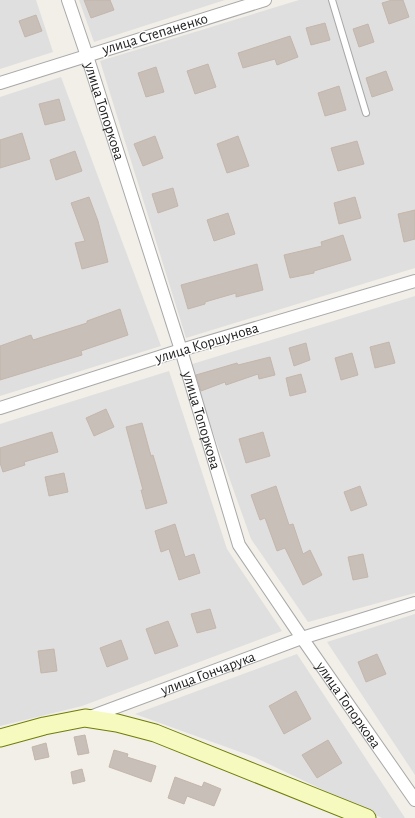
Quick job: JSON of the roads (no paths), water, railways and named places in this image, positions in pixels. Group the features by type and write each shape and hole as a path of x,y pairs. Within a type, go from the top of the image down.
{"street":[{"name":"улица Топоркова","path":"68,0 181,350 239,545 415,800"},
{"name":"улица Степаненко","path":"0,83 265,0"},
{"name":"улица Коршунова","path":"0,408 181,350 415,281"},
{"name":"улица Гончарука","path":"0,738 44,726 85,718 302,638 415,603"},
{"path":"85,718 117,723 156,733 367,818"}],"lane":[{"path":"332,0 366,113"}]}
